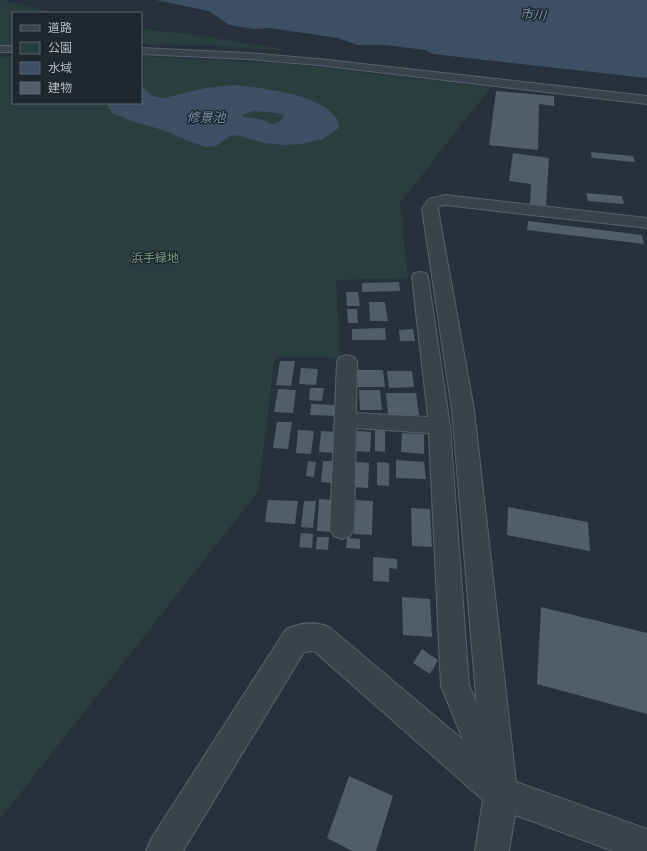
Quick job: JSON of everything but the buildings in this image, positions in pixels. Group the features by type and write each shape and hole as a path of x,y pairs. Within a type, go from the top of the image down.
{"street":[{"path":"142,48 250,52 317,58 645,99"},
{"path":"0,49 12,49"},
{"path":"142,51 247,56 318,62 645,99"},
{"path":"0,53 12,52"},
{"path":"492,851 501,793 463,410 430,209 434,202 445,200 647,223"},
{"path":"420,277 438,426 455,686 501,793"},
{"path":"342,529 347,362"},
{"path":"345,420 438,426"},
{"path":"163,851 296,639 319,636 501,793 647,846"}],"green space":[{"path":"0,0 48,12 12,12 12,45 0,46"},
{"path":"142,29 188,34 292,51 220,46 142,44"},
{"name":"浜手緑地","path":"12,56 12,104 142,104 142,56 289,64 491,87 400,203 408,278 336,280 340,358 275,357 258,492 0,819 0,57"}],"water":[{"name":"市川","path":"156,0 647,0 647,78 433,54 425,50 386,45 357,45 338,38 269,28 253,29 229,25 209,11"},
{"name":"修景池","path":"234,85 274,90 304,98 329,110 337,119 339,128 323,139 302,144 283,145 265,143 236,135 228,137 216,146 206,147 163,130 135,122 112,113 107,105 142,104 142,87 152,96 164,98 205,88","holes":["254,111 284,115 282,120 272,124 260,119 244,117 242,115"]}]}
